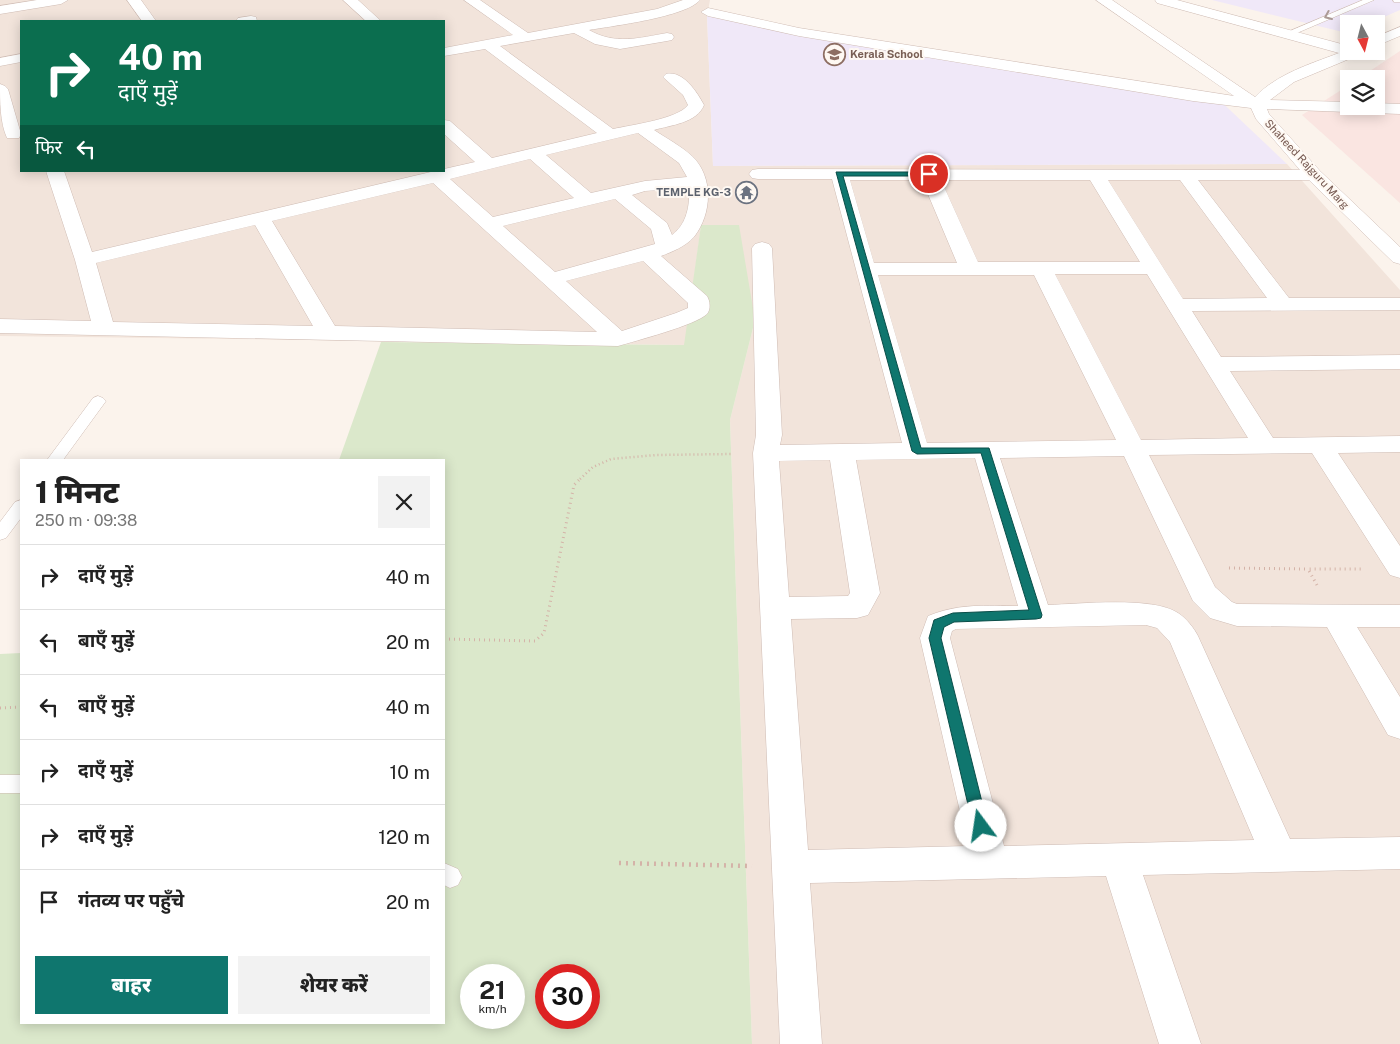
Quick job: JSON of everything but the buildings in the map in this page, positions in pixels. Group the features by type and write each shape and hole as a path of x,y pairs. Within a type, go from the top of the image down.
{"street":[{"path":"0,10 61,0"},
{"path":"134,0 148,20"},
{"path":"350,0 373,20"},
{"path":"472,0 525,37"},
{"path":"445,52 660,13 693,0"},
{"path":"1103,0 1257,104"},
{"path":"1162,0 1340,48"},
{"path":"644,4 660,13"},
{"path":"708,12 800,32 1257,104 1400,109"},
{"path":"576,28 592,38 609,45 626,45 667,37"},
{"path":"488,44 610,136"},
{"name":"Shaheed Rajguru Marg","path":"1340,57 1283,83 1263,96 1257,104 1262,116 1314,175 1400,258"},
{"path":"0,62 20,58"},
{"path":"85,260 610,136 683,117 694,110 696,105 690,93 671,77"},
{"path":"0,89 12,134"},
{"path":"445,126 488,165"},
{"path":"551,279 656,250 686,234 700,207 698,182 686,160 641,128"},
{"path":"534,154 588,200"},
{"path":"55,172 85,260 104,328"},
{"path":"758,174 1314,175"},
{"path":"839,174 917,451"},
{"path":"929,174 970,268"},
{"path":"1095,174 1265,446"},
{"path":"1185,174 1284,304"},
{"path":"437,177 618,339"},
{"path":"489,224 645,186 698,182"},
{"path":"618,192 660,227 656,250"},
{"path":"261,219 328,333"},
{"path":"762,248 769,435 766,453 801,1044"},
{"path":"0,326 618,339 684,318 698,311 699,301 656,250"},
{"path":"1041,268 1133,448 1203,594 1221,610 1237,616 1400,616"},
{"path":"866,269 1153,268"},
{"path":"1177,305 1400,304"},
{"path":"1214,364 1400,362"},
{"path":"766,453 1400,444"},
{"path":"1320,445 1400,568"},
{"path":"985,450 1036,615"},
{"path":"775,608 858,607 865,593 842,452"},
{"path":"990,863 935,638 939,624 953,618 1146,614 1167,620 1182,636 1279,856"},
{"path":"1335,616 1400,726"},
{"path":"790,867 1279,856 1399,856"},
{"path":"1119,860 1180,1044"}],"lane":[{"path":"1286,34 1370,0"},
{"path":"56,459 98,401"},
{"path":"0,534 20,507"},
{"path":"0,784 20,784"}],"path":[{"path":"445,639 495,638 535,641 544,632 574,485 593,467 611,459 656,455 766,453"},
{"path":"1223,560 1228,568 1371,568"},
{"path":"1308,569 1335,616"},
{"path":"0,708 20,707"},
{"path":"619,863 790,867"}],"shaded area":[{"path":"0,0 710,0 707,16 713,166 1287,164 1400,290 1400,1044 752,1044 730,420 755,320 701,226 685,345 0,336"},
{"path":"1212,0 1400,0 1400,10 1385,17 1385,15 1340,15 1340,31"},
{"name":"Kerala School","path":"707,16 1212,93 1287,164 713,166"},
{"path":"1400,51 1400,203 1302,115 1340,91 1340,115 1385,115 1385,70 1372,70"}],"green space":[{"path":"701,225 739,225 755,320 730,420 752,1044 0,1044 0,654 20,653 20,1024 445,1024 445,459 339,459 381,342 684,345"}],"place":[{"name":"Kerala School","path":"834,54"},
{"name":"TEMPLE KG-3","path":"747,192"}],"route":[{"path":"929,174 839,174 917,451 985,450 1036,615 953,618 939,624 935,638 981,826"}]}
